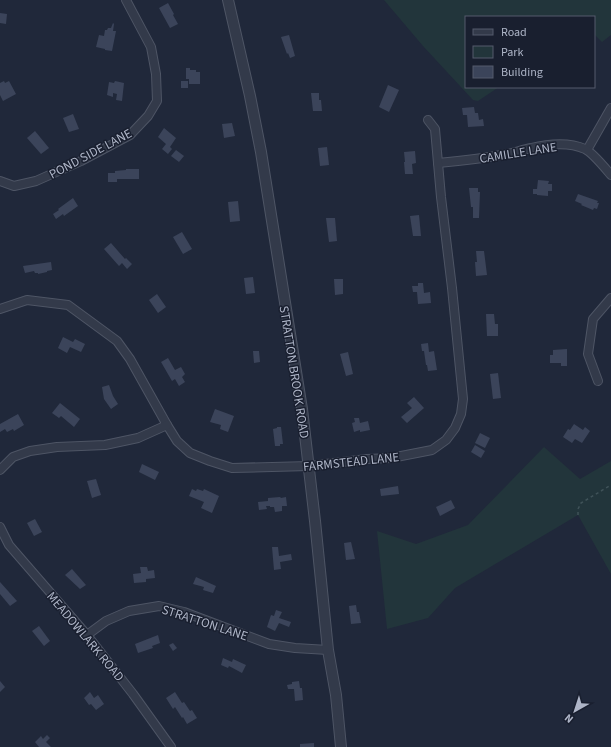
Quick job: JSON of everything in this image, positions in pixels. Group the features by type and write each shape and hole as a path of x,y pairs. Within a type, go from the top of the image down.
{"street":[{"name":"POND SIDE LANE","path":"0,181 14,186 36,181 81,161 130,135 148,116 156,100 156,74 151,47 126,0"},
{"name":"STRATTON BROOK ROAD","path":"228,0 261,152 302,409 328,650 336,695 341,747"},
{"path":"611,108 587,150 611,175"},
{"name":"FARMSTEAD LANE","path":"0,309 27,300 68,305 118,341 177,441 190,453 210,461 232,468 309,466 367,459 391,458 432,450 446,440 455,428 461,414 463,399 435,129 428,120"},
{"name":"CAMILLE LANE","path":"438,163 503,155 531,148 555,145 576,146 587,150"},
{"path":"598,381 588,354 593,319 611,298"},
{"path":"0,470 13,457 30,451 57,447 105,445 138,438 167,425"},
{"name":"MEADOWLARK ROAD","path":"0,527 9,545 87,635 133,694 171,747"},
{"name":"STRATTON LANE","path":"87,635 106,621 129,611 159,606 184,612 269,644 296,648 328,650"}],"path":[{"path":"578,514 578,509 582,503 611,485"}],"green space":[{"path":"384,0 611,0 611,35 602,42 595,35 595,16 465,16 465,88 498,88 478,101 473,100 423,46"},
{"path":"544,447 580,479 611,461 611,574 578,515 455,588 428,618 387,629 377,531 416,544 468,525"}],"building":[{"path":"168,3 178,24 170,28 159,8"},
{"path":"0,13 7,14 6,24 0,23"},
{"path":"113,23 113,31 116,31 112,51 96,47 99,35 104,36 105,30 111,28"},
{"path":"289,35 295,56 290,58 281,37"},
{"path":"186,68 200,72 200,84 189,84 189,79 186,79"},
{"path":"4,81 5,83 9,81 16,94 3,101 0,95 0,83"},
{"path":"115,81 124,83 122,101 116,100 117,94 113,93 113,97 107,95 109,82 114,83"},
{"path":"181,81 188,81 188,88 181,88"},
{"path":"388,85 399,90 389,112 379,107"},
{"path":"311,93 319,93 322,111 313,111"},
{"path":"474,107 475,113 478,113 479,120 483,119 484,126 468,127 467,115 463,115 462,108"},
{"path":"73,114 79,129 69,132 63,118"},
{"path":"232,123 235,136 224,138 222,124"},
{"path":"164,128 176,138 170,147 172,149 168,154 162,149 166,144 158,137"},
{"path":"35,131 49,148 41,154 27,138"},
{"path":"327,147 329,165 320,166 318,148"},
{"path":"176,150 184,156 179,162 171,156"},
{"path":"415,151 416,163 412,164 413,174 405,174 404,152"},
{"path":"139,169 139,179 117,179 117,182 108,182 108,173 115,173 115,171"},
{"path":"538,180 549,181 548,184 552,184 552,191 548,191 548,196 533,194 533,189 537,189"},
{"path":"469,188 478,188 478,192 480,192 479,218 473,218 473,207 471,207"},
{"path":"578,194 598,201 597,203 599,203 597,209 594,208 593,210 575,201"},
{"path":"73,198 78,206 64,216 63,214 56,219 53,214"},
{"path":"238,201 240,221 230,222 228,202"},
{"path":"419,215 421,236 413,236 410,216"},
{"path":"326,218 335,218 337,241 329,242"},
{"path":"182,232 192,249 183,254 173,237"},
{"path":"111,243 125,259 126,258 132,264 127,269 122,263 119,266 104,249"},
{"path":"476,251 484,251 487,275 476,276"},
{"path":"51,262 52,270 38,274 34,271 25,273 23,266"},
{"path":"253,277 255,293 246,294 244,278"},
{"path":"334,279 343,279 343,294 335,295"},
{"path":"418,283 423,283 424,293 430,292 431,303 418,304 417,292 413,292 412,286 418,286"},
{"path":"157,294 166,307 158,313 149,300"},
{"path":"486,314 494,314 495,324 498,324 498,336 487,336"},
{"path":"63,337 73,342 75,339 85,344 81,352 70,347 67,353 58,348"},
{"path":"428,343 429,352 434,351 437,370 428,371 426,365 424,351 422,351 421,344"},
{"path":"567,349 567,366 561,366 561,363 550,363 550,355 553,355 553,350"},
{"path":"253,351 259,351 260,362 254,363"},
{"path":"348,352 353,374 346,376 340,354"},
{"path":"168,358 175,370 181,367 185,374 182,377 185,382 179,386 175,379 172,381 161,362"},
{"path":"498,373 501,398 493,399 490,374"},
{"path":"109,385 118,404 111,409 104,399 102,387"},
{"path":"414,397 424,408 407,423 401,417 412,408 407,403"},
{"path":"60,403 80,419 74,427 61,416 59,418 52,413"},
{"path":"215,409 234,416 228,432 220,429 221,425 210,422"},
{"path":"18,414 24,425 14,431 13,429 7,432 5,429 0,432 0,424"},
{"path":"354,418 359,418 360,423 368,421 370,430 360,432 360,430 354,432 352,423 355,422"},
{"path":"574,424 583,430 585,427 590,431 582,443 575,439 572,443 563,437 568,429 570,430"},
{"path":"281,427 283,444 280,444 280,446 275,446 273,429"},
{"path":"480,433 490,438 485,448 475,443"},
{"path":"475,445 485,451 481,458 471,452"},
{"path":"142,464 159,472 155,480 139,472"},
{"path":"96,479 101,495 92,498 87,481"},
{"path":"398,486 399,494 381,496 380,489"},
{"path":"192,489 196,491 197,489 203,491 204,489 219,496 212,513 201,508 204,502 189,496"},
{"path":"286,497 287,506 282,506 282,511 275,512 274,507 270,506 266,506 267,509 259,510 258,502 268,501 268,498"},
{"path":"451,500 455,508 440,516 436,507"},
{"path":"35,519 42,532 34,536 27,523"},
{"path":"351,542 355,559 346,560 344,543"},
{"path":"272,547 278,547 279,556 291,554 292,560 280,562 281,569 274,570"},
{"path":"140,567 147,567 148,571 154,570 155,578 146,579 146,582 134,583 133,574 141,573"},
{"path":"72,569 86,585 80,589 65,575"},
{"path":"196,577 216,586 213,593 203,590 204,587 193,584"},
{"path":"0,582 17,601 10,606 0,594"},
{"path":"356,605 361,623 351,624 349,606"},
{"path":"276,610 282,612 279,618 291,622 289,627 279,623 275,631 267,627 271,615 274,616"},
{"path":"39,626 50,641 44,646 32,631"},
{"path":"158,635 160,643 152,646 153,648 138,653 135,644"},
{"path":"173,643 177,648 173,651 169,645"},
{"path":"223,658 232,662 233,659 246,665 242,673 229,666 228,668 221,665"},
{"path":"0,681 5,687 0,692"},
{"path":"299,681 300,688 302,688 303,700 295,701 294,689 288,689 287,685 292,684 292,682"},
{"path":"90,692 94,698 98,695 104,704 96,710 91,704 89,705 84,698"},
{"path":"175,692 182,703 184,702 190,711 192,710 197,718 187,724 175,707 173,709 166,698"},
{"path":"47,735 50,738 46,742 51,747 39,747 35,742 41,736 43,739"},
{"path":"314,743 314,747 300,747 300,744"}]}
